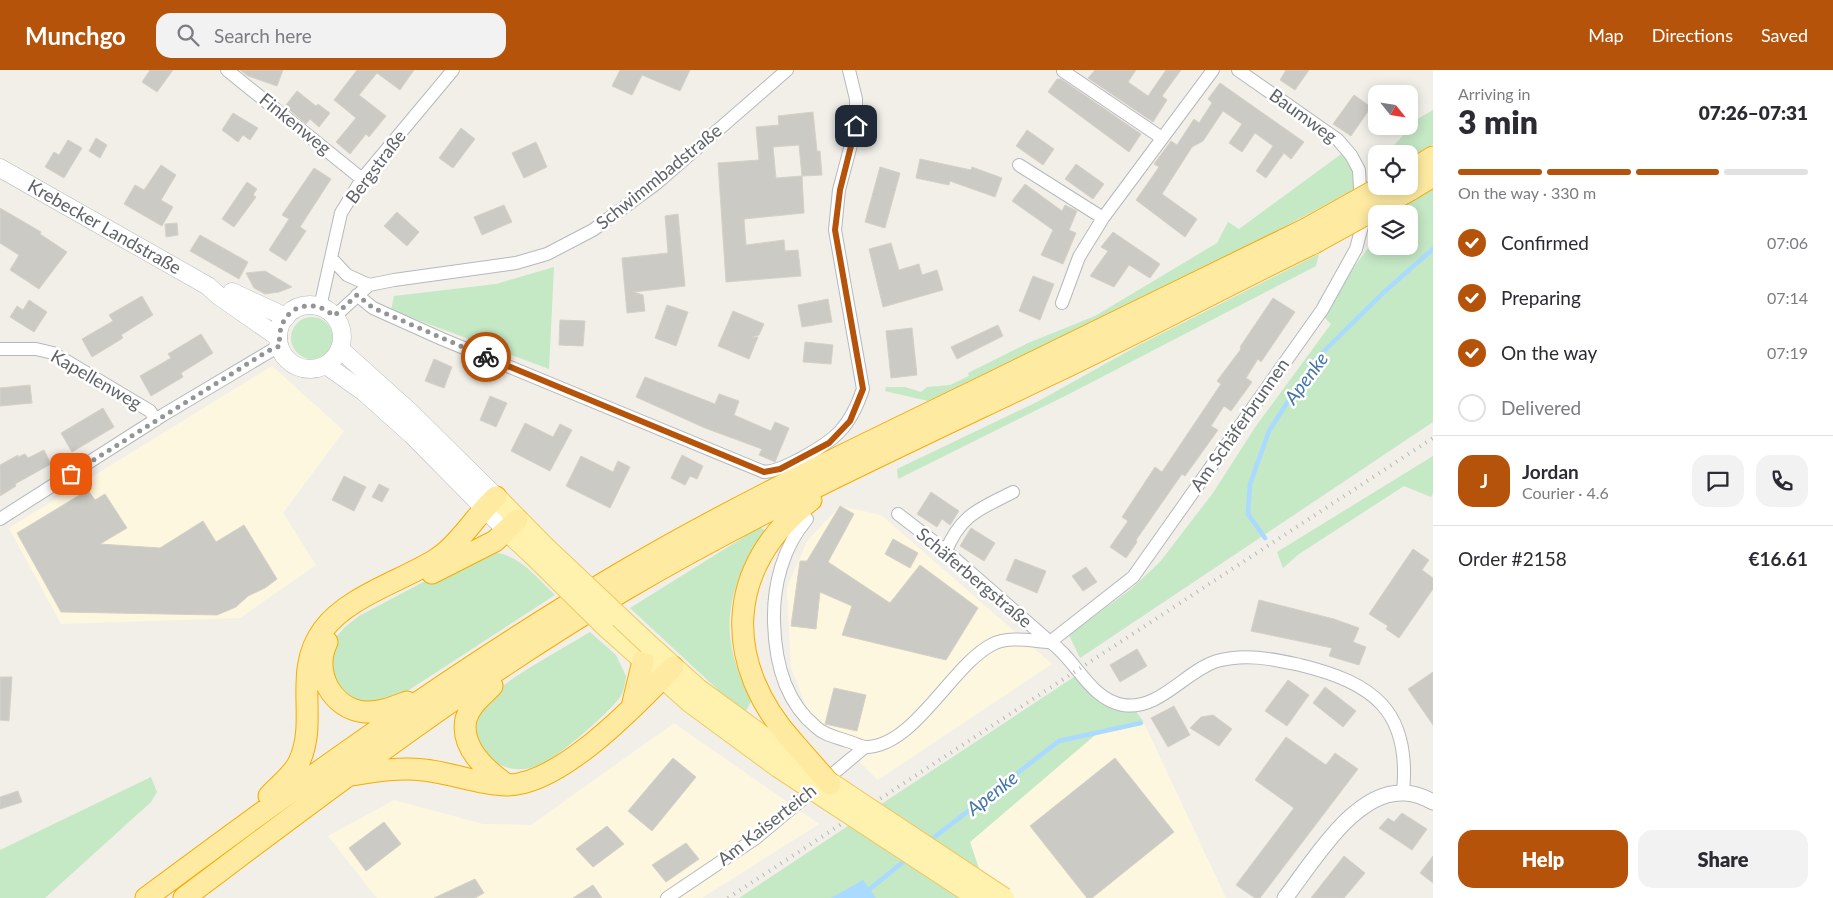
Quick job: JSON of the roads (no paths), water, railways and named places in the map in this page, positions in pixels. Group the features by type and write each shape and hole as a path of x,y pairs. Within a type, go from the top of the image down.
{"highway":[{"path":"1418,172 1433,157"},
{"path":"1418,179 1433,176"},
{"path":"1310,236 1370,195"},
{"path":"146,898 230,835 430,693 621,573 756,500 1117,342 1384,195"},
{"path":"830,784 786,755 748,668 743,631 746,594 759,560 795,512 847,473 868,452"},
{"path":"184,898 347,775 532,646 627,588 718,538 847,473"},
{"path":"230,835 290,775 299,763 304,748 306,728 306,677 309,658 324,629 349,606 436,559 490,503"},
{"path":"430,693 380,711 364,712 348,707 334,697 322,674 325,646 336,628 354,613 495,541 512,525"},
{"path":"507,785 494,776 473,752 466,732 466,719 472,706 532,646"},
{"path":"632,708 642,653"},
{"path":"347,775 410,768 507,785 522,784 559,768 632,708 668,672"}],"main road":[{"name":"Krebecker Landstraße","path":"0,168 208,286 279,341"},
{"name":"Krebecker Landstraße","path":"208,286 224,288 286,317"},
{"path":"302,307 320,307 334,316 342,332 340,349 326,365 319,368 302,368 288,360 279,341 280,326 286,317 302,307"},
{"path":"340,349 409,411 490,503 512,525 642,653 668,672 691,703 786,755 978,898"},
{"path":"326,365 364,392 490,503"},
{"path":"830,784 1004,898"}],"street":[{"name":"Finkenweg","path":"227,70 362,179"},
{"name":"Bergstraße","path":"320,307 341,213 362,179 453,70"},
{"name":"Schwimmbadstraße","path":"334,316 369,285 516,263 547,254 593,230 657,183 787,70"},
{"path":"357,295 373,308 442,339 764,472 780,469 829,443 850,421 863,389 835,230 840,190 856,126 856,99 849,70"},
{"path":"1062,303 1079,257 1103,218 1213,70"},
{"name":"Baumweg","path":"1238,70 1338,140 1351,155 1360,170"},
{"path":"1063,72 1162,138"},
{"path":"1019,164 1103,218"},
{"name":"Am Schäferbrunnen","path":"1050,642 1133,577 1322,310 1356,249 1362,226 1360,170"},
{"path":"331,258 346,275 369,285"},
{"path":"0,518 268,351 279,341"},
{"name":"Kapellenweg","path":"0,348 36,349 53,352 150,411 156,420"},
{"path":"946,551 951,538 968,515 1013,492"},
{"name":"Schäferbergstraße","path":"898,514 946,551 1050,642 1061,649 1097,691 1107,699 1123,705 1151,702 1203,667 1231,658 1277,659 1339,677 1359,686 1375,697 1395,722 1403,750 1403,792"},
{"path":"807,519 797,531 785,552 774,615 774,639 781,677 791,698 807,720 821,732 865,746 887,741 908,728 975,656 994,643 1011,640 1050,642"},
{"name":"Am Kaiserteich","path":"666,898 756,838 865,746"},
{"path":"1285,898 1342,824 1354,813 1381,797 1403,792 1419,795 1433,802"}],"water":[{"path":"863,880 876,898 831,898"}],"waterway":[{"name":"Apenke","path":"1265,538 1248,514 1250,484 1269,431 1315,360 1383,293 1433,249"},
{"name":"Apenke","path":"928,842 1059,741 1141,723"},
{"name":"Apenke","path":"859,898 908,858"}],"railway":[{"path":"728,898 1433,438"}]}
